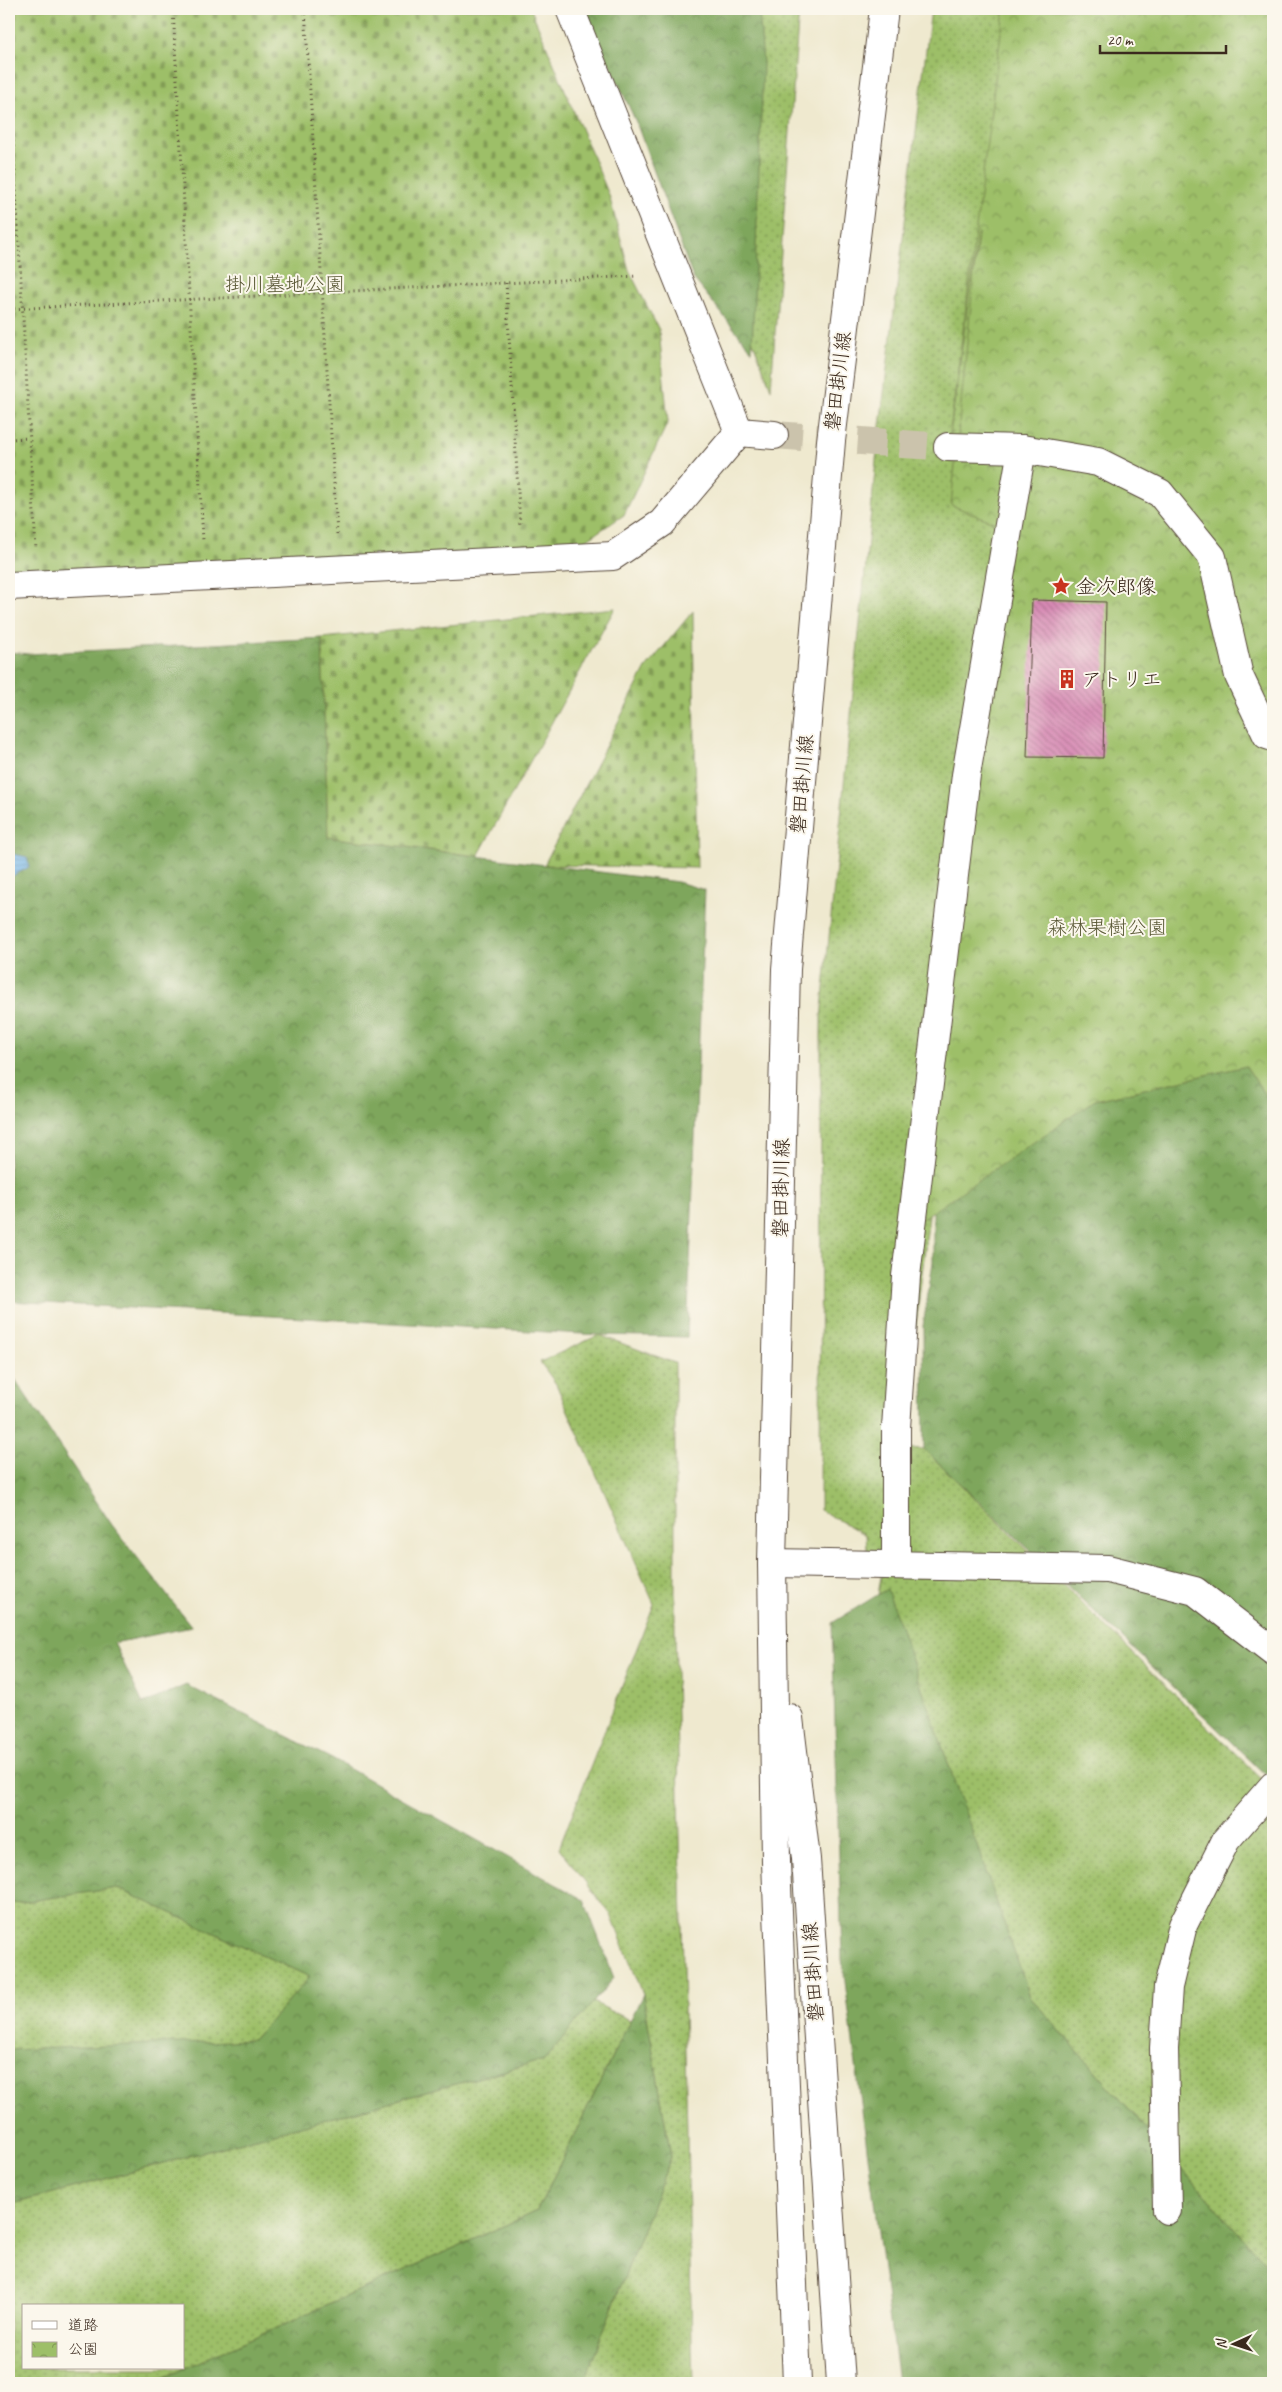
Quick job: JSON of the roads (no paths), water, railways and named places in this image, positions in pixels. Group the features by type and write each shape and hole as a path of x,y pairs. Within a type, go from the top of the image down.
{"main road":[{"path":"570,9 739,432"},
{"name":"磐田掛川線","path":"797,2383 776,1862 772,1563 786,969 831,441 884,9"},
{"path":"739,432 774,434"},
{"path":"9,586 613,556 662,523 739,432"},
{"path":"948,447 1022,449 1098,462 1160,493 1212,557 1239,676 1268,734 1273,738"},
{"path":"896,1564 896,1428 906,1276 966,775 1022,449"},
{"path":"772,1563 1108,1569 1195,1590 1273,1651"},
{"name":"磐田掛川線","path":"772,1563 806,1859 841,2383"},
{"path":"1167,2210 1164,2048 1168,1987 1184,1925 1226,1840 1273,1786"}],"water":[{"path":"13,854 27,857 29,867 9,878 9,856"}],"tunnel":[{"path":"774,435 948,447"}],"place":[{"name":"金次郎像","path":"1061,586"},
{"name":"アトリエ","path":"1067,679"}],"park label":[{"name":"掛川墓地公園","path":"285,284"},
{"name":"森林果樹公園","path":"1107,927"}]}
